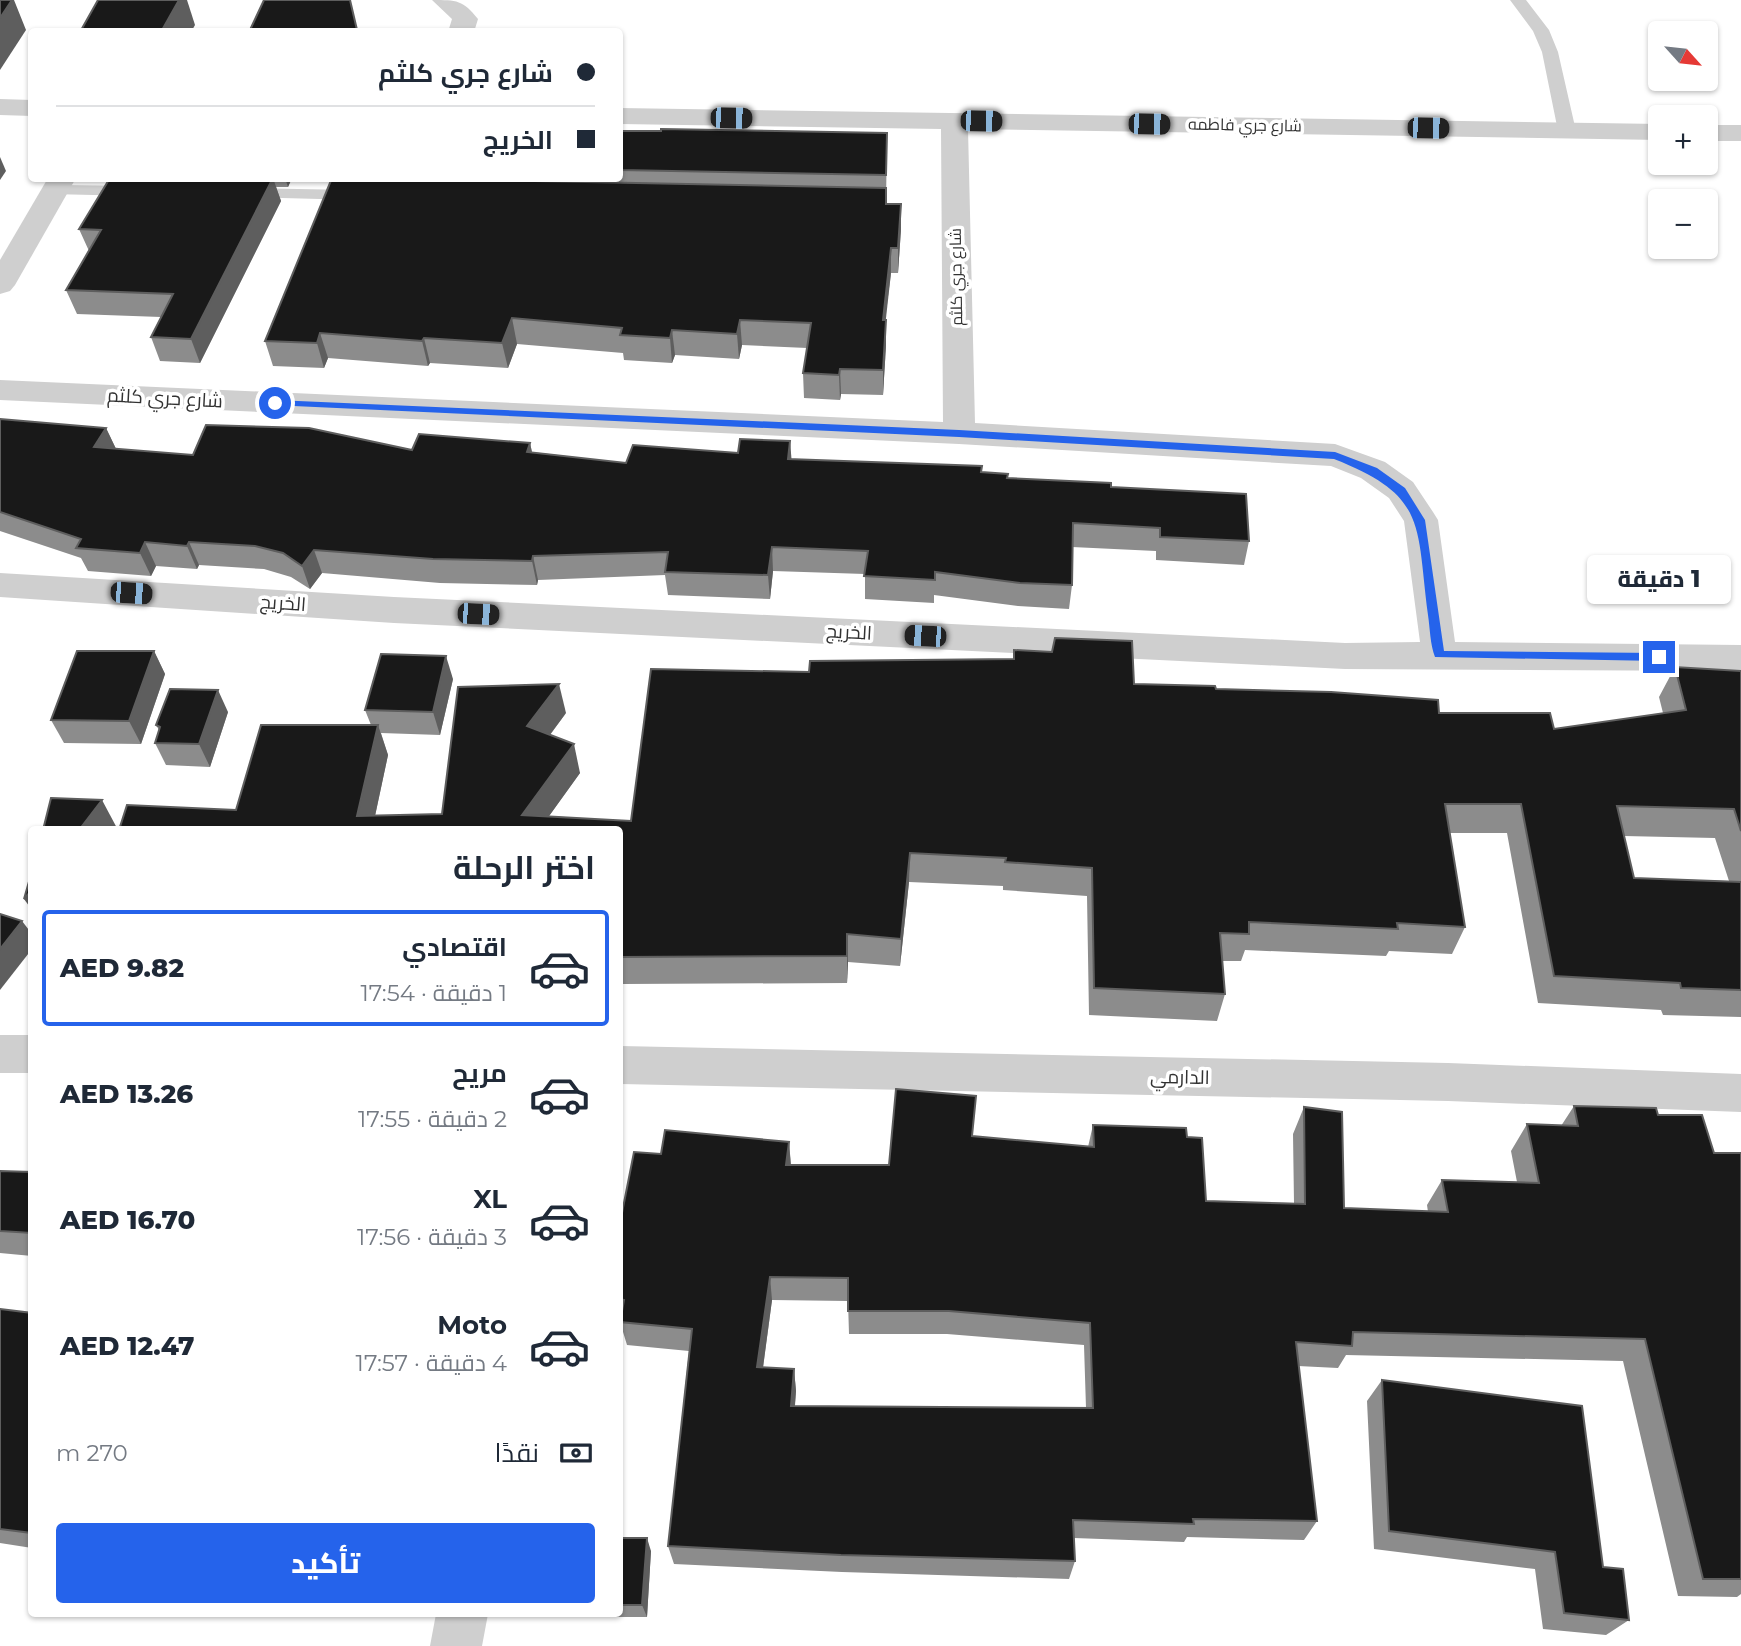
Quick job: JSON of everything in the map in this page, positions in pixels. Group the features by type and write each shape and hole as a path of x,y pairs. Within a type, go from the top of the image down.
{"street":[{"path":"444,0 459,9 466,19 463,28"},
{"path":"0,107 28,108"},
{"name":"شارع جري فاطمه","path":"623,116 1648,132"},
{"name":"شارع جري كلثم","path":"954,121 959,433"},
{"path":"1718,133 1741,133"},
{"path":"0,285 59,184"},
{"name":"شارع جري كلثم","path":"0,390 959,433 1335,455 1373,470 1401,490 1420,520 1439,654"},
{"name":"الخريج","path":"0,585 394,610 1345,656 1439,654 1741,658"},
{"path":"0,1054 28,1054"},
{"name":"الدارمي","path":"623,1065 1448,1082 1741,1093"},
{"path":"456,1646 461,1617"}],"lane":[{"path":"1518,0 1541,30 1550,52 1567,131"},
{"path":"59,184 149,191"},
{"path":"232,193 370,196"}],"building":[{"path":"0,0 12,0 0,18"},
{"path":"98,0 179,0 163,28 82,28"},
{"path":"264,0 350,0 357,28 251,28"},
{"path":"623,131 887,133 886,175 623,170"},
{"path":"108,182 271,182 191,339 151,337 173,294 66,290 101,230 79,229"},
{"path":"330,182 584,182 886,188 886,204 901,204 898,248 891,248 883,320 886,320 883,370 840,369 839,375 803,373 811,323 740,320 737,334 672,330 670,338 620,335 622,328 512,318 502,343 424,338 422,341 320,333 317,343 265,341"},
{"path":"0,419 106,428 94,447 193,455 206,425 309,428 412,450 419,434 530,443 527,452 626,463 633,445 738,453 740,439 790,441 788,459 982,466 981,472 1008,474 1007,478 1246,494 1249,541 1160,537 1160,528 1073,523 1072,585 1020,583 935,572 935,580 864,576 868,551 772,547 768,575 665,572 668,552 533,556 532,561 433,559 314,550 302,566 283,553 255,546 189,542 187,546 145,542 140,553 76,548 81,539 0,512"},
{"path":"1055,638 1132,641 1134,684 1331,692 1438,700 1439,713 1550,713 1554,729 1686,710 1675,667 1741,671 1741,831 1734,809 1617,806 1634,878 1741,882 1741,990 1681,988 1680,983 1554,976 1521,804 1445,804 1465,927 1397,923 1398,929 1249,922 1249,934 1220,933 1225,994 1094,988 1092,868 1005,862 1006,858 910,853 901,939 847,934 847,956 623,957 623,826 120,826 127,805 236,810 261,725 378,725 357,816 442,814 458,687 559,684 527,726 574,744 522,815 631,821 651,669 809,672 810,661 1014,659 1014,650 1052,652"},
{"path":"77,651 154,651 129,721 51,720"},
{"path":"381,654 446,656 433,712 365,710"},
{"path":"170,689 218,690 199,744 155,743 160,727 156,725"},
{"path":"51,798 102,800 82,826 44,826"},
{"path":"0,914 22,921 0,949"},
{"path":"896,1089 976,1096 972,1136 1094,1147 1093,1125 1186,1128 1187,1137 1202,1138 1206,1201 1305,1204 1304,1107 1342,1112 1344,1208 1448,1212 1442,1180 1539,1183 1527,1124 1578,1126 1574,1106 1656,1108 1658,1115 1702,1115 1714,1153 1741,1153 1741,1579 1703,1579 1645,1339 1353,1332 1352,1346 1296,1342 1317,1521 1193,1519 1194,1524 1073,1520 1075,1561 841,1555 668,1546 692,1329 623,1322 623,1208 634,1152 661,1154 665,1130 789,1142 786,1165 889,1165","holes":["770,1277 848,1278 848,1311 949,1311 1090,1323 1093,1408 791,1406 794,1369 757,1367"]},
{"path":"0,1171 28,1172 28,1233 0,1231"},
{"path":"0,1309 28,1312 28,1532 0,1529"},
{"path":"1382,1380 1582,1406 1603,1567 1623,1569 1629,1620 1564,1613 1555,1552 1389,1531"},
{"path":"623,1538 647,1538 642,1605 623,1605"}],"route":[{"path":"275,403 959,433 1335,455 1373,470 1401,490 1420,520 1439,654 1659,657"}]}
